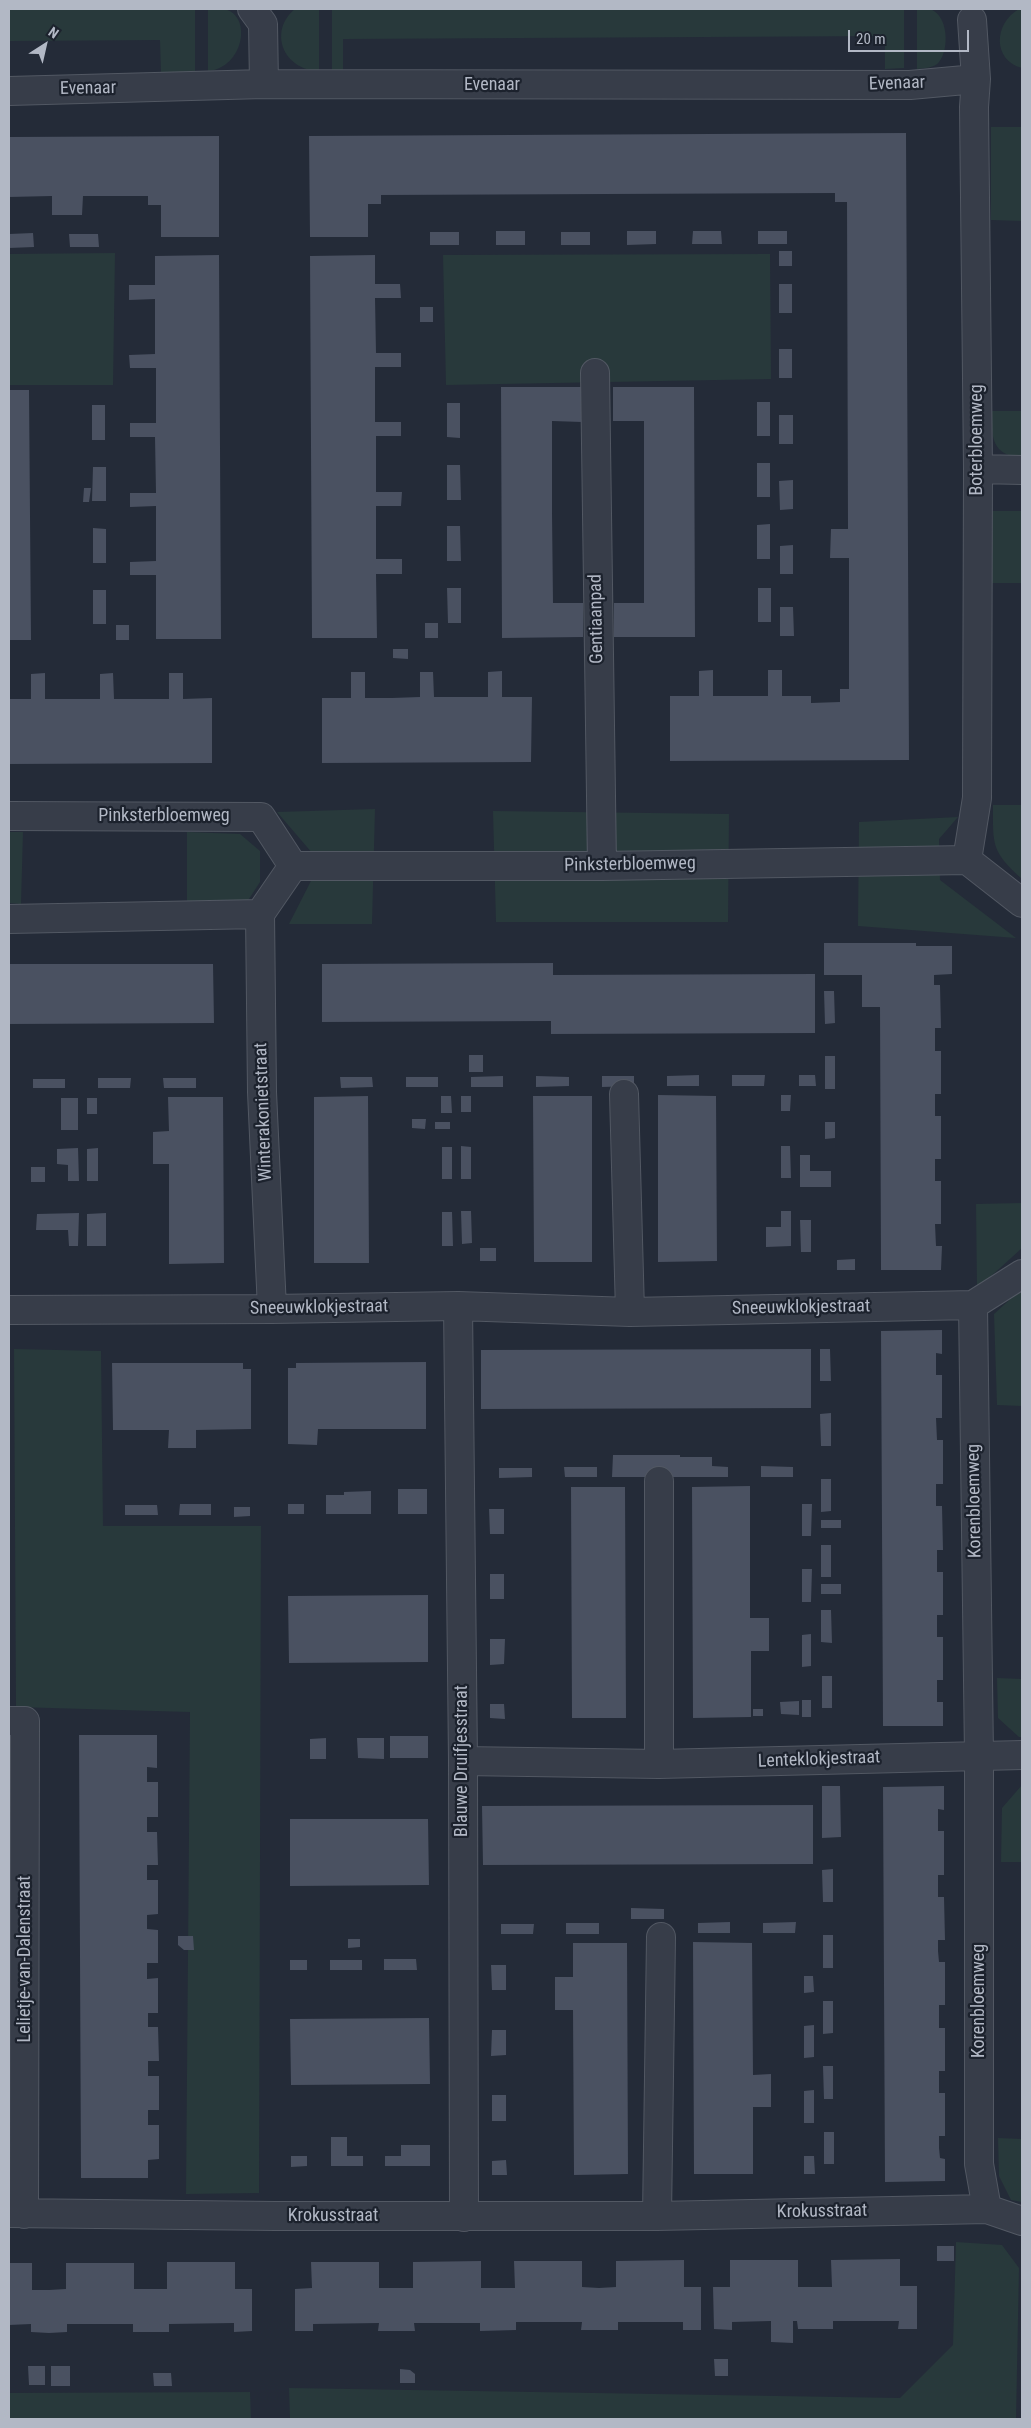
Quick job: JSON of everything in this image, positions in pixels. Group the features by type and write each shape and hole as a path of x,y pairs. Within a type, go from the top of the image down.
{"street":[{"name":"Boterbloemweg","path":"966,860 977,798 978,469 974,107 976,79 972,13"},
{"path":"264,14 264,84"},
{"name":"Evenaar","path":"9,91 264,84 910,85 976,79"},
{"name":"Gentiaanpad","path":"595,373 602,866"},
{"path":"978,469 1022,470"},
{"name":"Pinksterbloemweg","path":"9,816 261,817 293,866 602,866 966,860"},
{"path":"966,860 1022,903"},
{"path":"9,919 260,914 293,866"},
{"name":"Winterakonietstraat","path":"260,914 262,1092 272,1310"},
{"path":"624,1094 630,1312"},
{"path":"973,1304 1022,1274"},
{"name":"Sneeuwklokjestraat","path":"9,1310 272,1310 458,1306 630,1312 973,1304"},
{"name":"Korenbloemweg","path":"973,1304 978,1755 979,2164 987,2209"},
{"name":"Blauwe Druifjesstraat","path":"458,1306 463,1761 464,2217"},
{"path":"659,1480 659,1764"},
{"name":"Lelietje-van-Dalenstraat","path":"9,1721 25,1721 17,2213"},
{"path":"978,1755 1022,1755"},
{"name":"Lenteklokjestraat","path":"463,1761 659,1764 978,1755"},
{"path":"657,2216 661,1937"},
{"path":"987,2209 1022,2222"},
{"name":"Krokusstraat","path":"17,2213 464,2217 657,2216 987,2209"}],"shaded area":[{"path":"9,9 195,9 195,72 161,72 160,40 9,41"},
{"path":"208,9 224,9 233,13 239,21 241,30 237,52 230,61 220,68 208,71"},
{"path":"295,9 319,9 319,71 307,69 296,64 288,57 283,48 282,28 287,18"},
{"path":"332,9 904,9 904,68 885,69 885,36 343,39 343,71 332,71"},
{"path":"917,9 929,9 940,17 946,41 943,56 937,64 917,69"},
{"path":"1019,9 1022,9 1022,68 1012,64 1005,57 1001,50 1000,41 1005,23"},
{"path":"991,127 1022,127 1022,221 991,220"},
{"path":"115,253 113,385 9,385 9,254"},
{"path":"770,254 771,379 446,385 443,255"},
{"path":"991,411 1022,411 1022,458 1004,453 995,443"},
{"path":"992,511 1022,511 1022,583 992,583"},
{"path":"993,805 1022,805 1022,879 999,854 994,839"},
{"path":"375,809 372,924 289,924 312,879 313,854 277,812"},
{"path":"493,811 729,814 728,922 496,922"},
{"path":"958,817 939,839 940,880 1016,938 858,926 859,822"},
{"path":"9,832 23,832 21,904 9,903"},
{"path":"187,832 240,834 260,851 260,882 247,902 187,905"},
{"path":"1022,1203 1022,1248 977,1289 976,1204"},
{"path":"1017,1293 1022,1293 1022,1406 997,1405 994,1314"},
{"path":"14,1349 101,1351 103,1526 261,1526 259,2193 186,2194 190,1712 16,1707"},
{"path":"997,1678 1022,1679 1022,1737 1019,1737 998,1718"},
{"path":"1022,1785 1022,1862 1001,1862 1002,1808"},
{"path":"998,2138 1022,2139 1022,2202 1011,2200 999,2176"},
{"path":"956,2242 1002,2245 1019,2268 1016,2419 290,2419 289,2388 900,2398 953,2345"},
{"path":"250,2392 251,2419 9,2419 9,2393"}],"building":[{"path":"906,133 909,760 670,761 670,696 699,696 699,671 713,670 713,696 768,696 768,670 782,670 782,696 811,696 811,703 840,702 840,689 849,689 849,558 830,558 831,529 848,529 847,202 835,202 835,193 381,195 381,204 368,204 368,237 310,237 309,136"},
{"path":"219,136 219,237 161,237 161,205 148,205 148,196 83,196 82,215 52,215 52,196 9,197 9,137"},
{"path":"496,231 525,231 525,245 496,245"},
{"path":"627,231 656,231 656,244 627,245"},
{"path":"693,231 721,231 722,244 692,244"},
{"path":"758,231 787,231 787,244 758,244"},
{"path":"430,232 459,232 459,245 430,245"},
{"path":"561,232 590,232 590,245 561,245"},
{"path":"33,233 34,247 9,248 9,234"},
{"path":"69,234 98,234 99,247 70,247"},
{"path":"779,251 792,251 792,266 779,266"},
{"path":"219,255 221,639 156,639 156,575 130,575 130,562 156,561 156,506 130,507 130,493 156,493 155,437 130,437 130,423 156,423 156,368 130,368 129,355 155,354 155,299 129,300 129,285 155,285 155,256"},
{"path":"375,255 375,284 400,284 401,298 375,298 376,353 401,353 401,367 375,367 375,422 401,422 401,436 376,436 376,492 402,492 401,506 376,506 376,559 402,559 402,574 376,574 377,638 312,638 310,256"},
{"path":"779,284 792,284 792,313 779,313"},
{"path":"420,307 433,307 433,322 420,322"},
{"path":"779,349 792,349 792,378 779,378"},
{"path":"501,387 582,387 582,422 552,421 552,513 553,603 583,603 583,637 502,638"},
{"path":"613,387 694,387 695,637 614,637 614,603 644,603 644,421 613,421"},
{"path":"9,390 29,390 31,640 9,640"},
{"path":"757,402 770,402 770,436 757,436"},
{"path":"447,403 460,403 460,438 447,437"},
{"path":"92,405 105,405 105,440 92,440"},
{"path":"779,415 793,415 793,444 779,444"},
{"path":"757,463 770,463 770,497 757,497"},
{"path":"447,465 460,465 461,500 447,500"},
{"path":"93,467 106,467 106,501 92,501"},
{"path":"793,480 793,509 780,510 779,481"},
{"path":"84,488 91,488 89,502 83,502"},
{"path":"770,524 770,559 757,559 757,525"},
{"path":"447,526 460,526 461,561 447,561"},
{"path":"93,528 106,529 106,563 93,563"},
{"path":"793,545 793,574 780,574 780,546"},
{"path":"447,588 461,588 461,623 448,623"},
{"path":"758,588 771,588 771,622 758,622"},
{"path":"93,590 106,590 106,624 93,624"},
{"path":"780,607 793,607 794,636 780,636"},
{"path":"425,623 438,623 438,638 425,638"},
{"path":"116,625 129,625 129,640 116,640"},
{"path":"393,649 408,649 408,659 393,658"},
{"path":"502,671 502,697 532,697 531,762 322,763 322,698 351,698 351,672 365,672 365,698 392,698 420,697 420,672 433,672 434,697 488,697 488,672"},
{"path":"45,673 45,699 100,699 100,674 113,673 114,699 169,699 169,673 183,673 183,699 212,698 212,763 9,764 9,699 31,699 31,674"},
{"path":"824,943 916,943 916,946 952,946 952,974 934,975 934,985 940,985 941,1028 935,1028 935,1051 941,1051 941,1094 935,1094 935,1116 941,1116 941,1159 935,1159 935,1181 941,1181 941,1224 935,1224 936,1246 942,1246 941,1270 881,1270 880,1007 862,1007 862,975 824,975"},
{"path":"553,963 553,975 815,974 815,1033 551,1034 551,1021 322,1022 322,964"},
{"path":"9,964 213,964 214,1023 9,1024"},
{"path":"824,991 834,991 835,1023 825,1024"},
{"path":"469,1055 483,1055 483,1072 469,1072"},
{"path":"825,1056 835,1056 835,1089 825,1089"},
{"path":"699,1075 699,1086 667,1086 667,1076"},
{"path":"732,1075 765,1075 764,1086 732,1086"},
{"path":"799,1075 815,1075 816,1086 799,1086"},
{"path":"503,1076 503,1087 471,1087 471,1077"},
{"path":"536,1076 569,1077 569,1086 536,1087"},
{"path":"602,1076 634,1076 634,1086 602,1087"},
{"path":"340,1077 372,1077 373,1087 341,1088"},
{"path":"406,1077 438,1077 438,1087 406,1087"},
{"path":"98,1078 131,1078 130,1088 98,1088"},
{"path":"163,1078 196,1078 196,1088 164,1088"},
{"path":"33,1079 65,1079 65,1088 33,1088"},
{"path":"658,1095 716,1096 717,1261 658,1262"},
{"path":"781,1095 791,1095 790,1111 781,1111"},
{"path":"368,1096 369,1263 314,1263 314,1097"},
{"path":"441,1096 451,1096 452,1113 441,1113"},
{"path":"461,1096 471,1096 471,1112 461,1112"},
{"path":"533,1096 592,1096 592,1262 534,1262"},
{"path":"168,1097 223,1097 224,1263 169,1264 169,1164 153,1164 153,1132 169,1131"},
{"path":"61,1098 78,1098 78,1130 61,1130"},
{"path":"87,1098 97,1098 97,1114 87,1114"},
{"path":"412,1119 426,1119 425,1129 412,1128"},
{"path":"435,1122 450,1122 450,1129 435,1129"},
{"path":"825,1122 835,1122 835,1138 825,1139"},
{"path":"461,1146 471,1147 471,1179 461,1179"},
{"path":"781,1146 790,1146 791,1178 781,1178"},
{"path":"442,1147 452,1147 452,1179 442,1179"},
{"path":"78,1148 79,1181 68,1181 68,1165 57,1164 57,1149"},
{"path":"98,1148 98,1181 87,1181 87,1149"},
{"path":"800,1155 810,1155 810,1171 831,1171 831,1187 800,1187"},
{"path":"31,1167 45,1167 45,1182 31,1182"},
{"path":"461,1211 471,1211 472,1243 462,1244"},
{"path":"781,1211 791,1211 791,1246 766,1247 766,1227 781,1227"},
{"path":"442,1212 452,1212 453,1246 442,1246"},
{"path":"79,1213 78,1246 69,1246 68,1230 36,1230 37,1214"},
{"path":"106,1213 106,1246 87,1246 87,1214"},
{"path":"800,1220 811,1220 811,1252 801,1252"},
{"path":"480,1248 496,1248 496,1261 480,1261"},
{"path":"855,1259 855,1270 837,1270 837,1260"},
{"path":"942,1330 942,1354 936,1353 936,1375 942,1375 942,1418 936,1418 937,1440 943,1440 943,1484 936,1484 936,1506 942,1506 943,1550 937,1550 937,1572 943,1572 943,1615 937,1615 937,1637 943,1637 943,1680 937,1680 937,1702 943,1702 943,1726 883,1726 881,1331"},
{"path":"811,1349 811,1408 481,1409 481,1350"},
{"path":"820,1349 830,1349 831,1381 820,1381"},
{"path":"426,1362 426,1429 318,1429 317,1445 288,1444 288,1368 296,1368 296,1363"},
{"path":"112,1363 243,1363 243,1369 251,1369 251,1429 196,1430 196,1448 168,1448 169,1430 113,1430"},
{"path":"831,1413 831,1446 821,1446 820,1414"},
{"path":"613,1455 712,1457 712,1466 728,1467 728,1477 612,1477"},
{"path":"761,1466 793,1467 793,1477 761,1477"},
{"path":"564,1467 597,1467 597,1477 565,1477"},
{"path":"499,1468 532,1468 532,1477 499,1478"},
{"path":"821,1479 831,1479 831,1511 821,1512"},
{"path":"750,1486 750,1618 769,1618 769,1651 751,1651 751,1717 693,1718 692,1487"},
{"path":"571,1487 625,1487 626,1718 572,1718"},
{"path":"398,1489 427,1489 427,1514 398,1514"},
{"path":"371,1491 371,1514 326,1514 326,1495 344,1495 344,1492"},
{"path":"180,1504 211,1504 211,1515 179,1515"},
{"path":"288,1504 304,1504 304,1514 288,1514"},
{"path":"802,1504 812,1504 811,1536 802,1536"},
{"path":"125,1505 157,1505 158,1515 125,1515"},
{"path":"234,1507 250,1507 250,1516 234,1517"},
{"path":"489,1509 504,1509 504,1534 490,1534"},
{"path":"821,1520 841,1520 841,1528 821,1528"},
{"path":"821,1545 831,1545 831,1577 821,1577"},
{"path":"802,1569 812,1569 811,1602 802,1602"},
{"path":"490,1574 504,1574 504,1599 490,1599"},
{"path":"821,1584 841,1584 841,1594 821,1594"},
{"path":"428,1595 428,1662 289,1663 288,1596"},
{"path":"821,1610 831,1610 832,1643 821,1642"},
{"path":"811,1634 811,1666 802,1667 802,1635"},
{"path":"490,1639 505,1639 504,1664 490,1665"},
{"path":"822,1676 832,1676 832,1708 822,1708"},
{"path":"802,1700 811,1700 811,1717 802,1717"},
{"path":"799,1701 799,1715 781,1714 780,1702"},
{"path":"490,1704 504,1704 505,1719 490,1718"},
{"path":"753,1709 763,1709 763,1716 753,1716"},
{"path":"79,1735 157,1735 157,1768 147,1767 147,1782 158,1782 158,1817 147,1817 147,1832 157,1832 158,1865 147,1865 147,1880 158,1880 158,1914 147,1915 147,1929 158,1930 158,1963 147,1963 147,1979 158,1978 158,2013 148,2013 148,2027 158,2027 159,2061 148,2061 148,2076 159,2076 159,2110 148,2110 148,2125 159,2125 159,2159 148,2160 148,2178 81,2178"},
{"path":"390,1736 428,1736 428,1758 390,1758"},
{"path":"326,1738 326,1759 310,1759 310,1739"},
{"path":"357,1738 384,1738 384,1759 358,1758"},
{"path":"822,1786 840,1786 841,1837 822,1838"},
{"path":"944,1786 944,1810 938,1809 938,1831 944,1831 944,1875 938,1875 938,1897 944,1897 945,1940 938,1940 938,1951 939,1962 945,1962 945,2005 939,2005 939,2028 945,2028 945,2071 939,2071 939,2093 945,2093 945,2136 939,2136 939,2148 940,2158 945,2159 945,2181 885,2182 883,1787"},
{"path":"813,1805 813,1864 483,1865 482,1806"},
{"path":"290,1819 428,1819 429,1885 290,1886"},
{"path":"833,1869 833,1902 823,1902 822,1870"},
{"path":"631,1908 664,1909 664,1919 631,1919"},
{"path":"730,1922 730,1933 698,1933 698,1923"},
{"path":"796,1922 795,1933 763,1933 763,1923"},
{"path":"566,1923 599,1923 599,1934 566,1934"},
{"path":"501,1924 534,1924 533,1934 501,1934"},
{"path":"823,1935 833,1935 833,1968 823,1968"},
{"path":"178,1936 193,1936 194,1950 184,1950 178,1945"},
{"path":"348,1939 360,1939 360,1947 348,1948"},
{"path":"693,1942 752,1943 753,2075 771,2074 771,2107 753,2107 753,2174 694,2174"},
{"path":"573,1943 627,1943 628,2174 574,2175 573,2010 555,2010 555,1977 573,1977"},
{"path":"384,1959 416,1959 417,1970 384,1970"},
{"path":"290,1960 307,1960 307,1970 290,1970"},
{"path":"330,1960 362,1960 362,1970 330,1970"},
{"path":"491,1965 506,1965 506,1990 492,1990"},
{"path":"804,1976 813,1976 814,1992 804,1993"},
{"path":"823,2001 833,2001 833,2033 823,2034"},
{"path":"429,2018 430,2084 291,2085 290,2019"},
{"path":"814,2025 814,2057 804,2058 804,2026"},
{"path":"492,2030 506,2030 506,2055 491,2056"},
{"path":"823,2066 833,2066 833,2099 824,2099"},
{"path":"814,2090 814,2123 804,2123 804,2091"},
{"path":"492,2095 506,2095 506,2121 492,2121"},
{"path":"824,2132 834,2132 834,2164 824,2164"},
{"path":"331,2137 347,2137 347,2156 363,2156 363,2166 331,2166"},
{"path":"401,2145 430,2145 430,2166 385,2166 385,2156 401,2156"},
{"path":"291,2156 307,2156 307,2166 291,2167"},
{"path":"804,2156 814,2156 815,2174 804,2174"},
{"path":"506,2160 507,2175 492,2175 492,2161"},
{"path":"937,2246 954,2246 954,2261 937,2261"},
{"path":"900,2259 900,2286 917,2286 917,2329 898,2329 899,2321 833,2321 833,2329 798,2329 797,2321 793,2321 793,2343 771,2342 771,2321 732,2322 732,2330 714,2329 713,2287 730,2287 730,2260 798,2260 798,2287 832,2287 831,2260"},
{"path":"684,2260 684,2287 701,2287 701,2330 683,2330 683,2322 618,2322 618,2330 581,2330 582,2322 516,2322 516,2330 480,2331 480,2323 414,2323 415,2331 378,2331 379,2323 313,2324 313,2331 295,2331 295,2289 312,2288 311,2262 379,2262 379,2288 413,2288 413,2262 481,2261 481,2288 515,2288 514,2261 582,2261 582,2287 599,2288 616,2287 616,2261"},
{"path":"167,2262 235,2262 235,2289 252,2289 252,2331 234,2332 234,2323 169,2324 169,2332 133,2332 133,2324 67,2324 67,2332 49,2333 31,2332 31,2324 9,2325 9,2263 32,2263 32,2290 49,2290 66,2289 66,2263 134,2263 134,2289 167,2289"},
{"path":"714,2359 728,2359 728,2376 715,2376"},
{"path":"28,2366 45,2366 45,2385 29,2385"},
{"path":"51,2366 70,2366 70,2386 51,2386"},
{"path":"400,2369 410,2370 415,2374 415,2383 400,2383"},
{"path":"153,2373 171,2373 172,2386 154,2386"}]}
